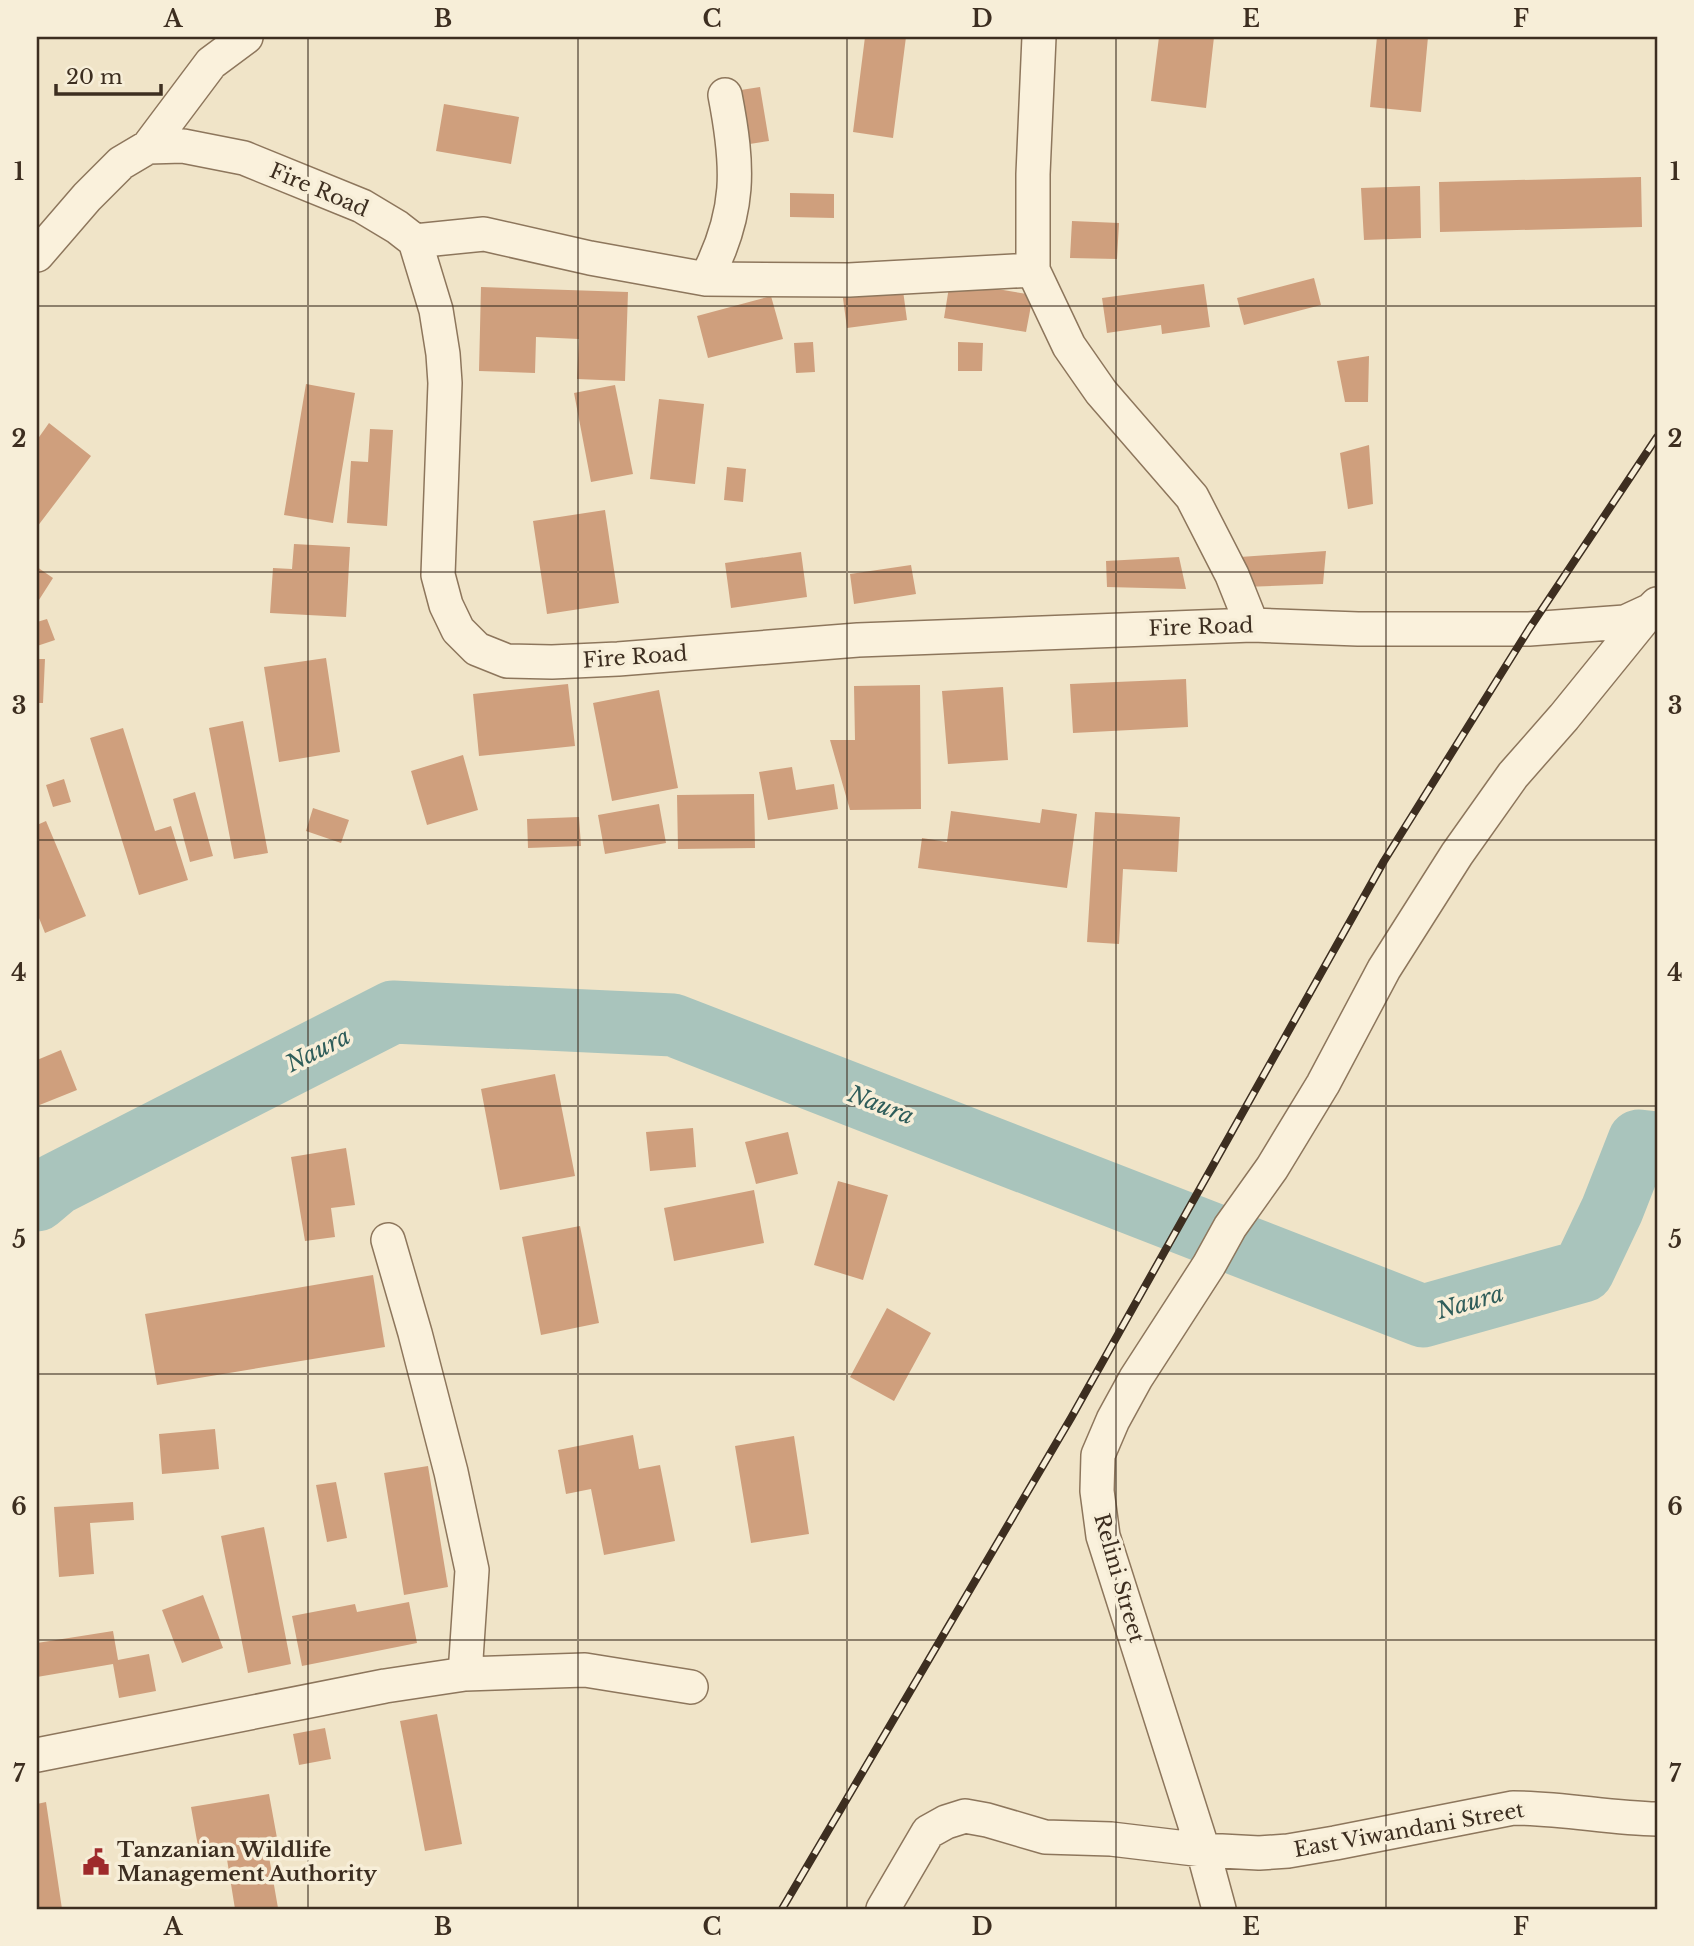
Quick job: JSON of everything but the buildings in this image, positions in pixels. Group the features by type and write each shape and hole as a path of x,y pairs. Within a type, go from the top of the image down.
{"street":[{"path":"37,255 87,197 121,163 148,147 211,63 246,37"},
{"path":"1039,37 1033,174 1033,270 1069,346 1101,392 1192,497 1232,575 1252,625"},
{"path":"706,279 720,252 730,222 734,194 736,163 725,95"},
{"name":"Fire Road","path":"148,147 183,146 244,158 362,206 415,241 436,310 443,354 444,408 438,575 446,605 458,630 477,649 507,662 552,662 858,640 1252,625 1358,629 1529,629 1625,622 1654,607"},
{"path":"415,241 484,234 590,258 706,279 849,280 1033,270"},
{"name":"Relini Street","path":"1219,1909 1203,1850 1103,1536 1097,1491 1098,1455 1112,1420 1136,1378 1209,1265 1230,1227 1279,1157 1323,1083 1384,969 1457,854 1513,775 1654,607"},
{"path":"388,1240 451,1472 471,1570 465,1674"},
{"path":"37,1755 386,1686 465,1674 585,1670 691,1688"},
{"name":"East Viwandani Street","path":"883,1909 928,1832 965,1816 1045,1837 1111,1839 1203,1850 1259,1853 1288,1852 1513,1808 1581,1811 1623,1818 1657,1819"}],"waterway":[{"name":"Naura","path":"37,1200 56,1184 393,1012 673,1025 1423,1316 1583,1271 1612,1210 1639,1141 1657,1143"}],"railway":[{"path":"782,1909 1071,1418 1384,861 1529,629 1657,437"}],"place":[{"name":"Tanzanian Wildlife Management Authority","path":"96,1862"}]}
